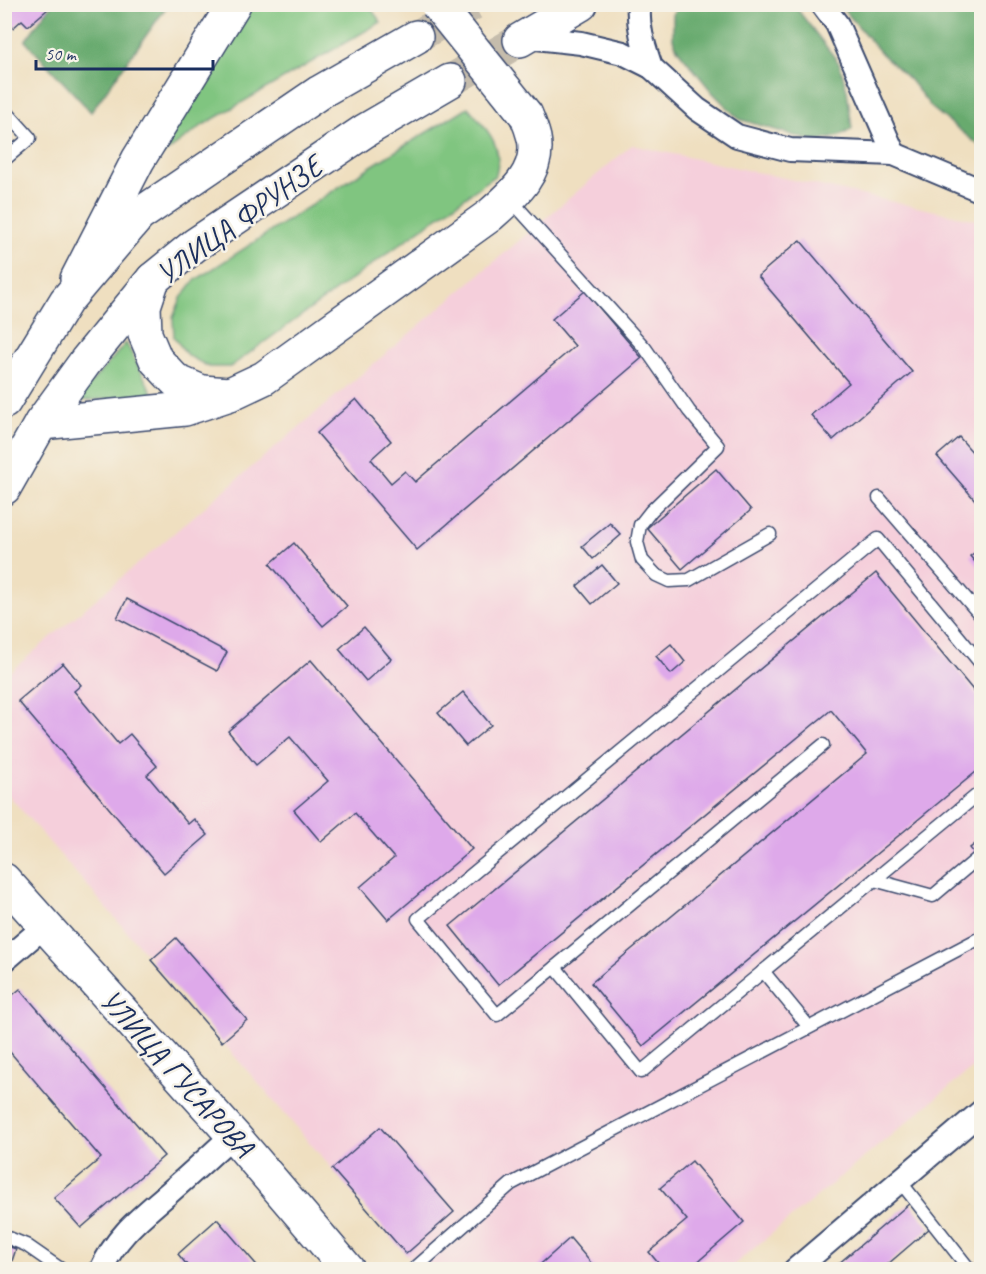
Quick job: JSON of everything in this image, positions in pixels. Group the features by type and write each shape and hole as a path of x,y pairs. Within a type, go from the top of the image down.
{"main road":[{"path":"66,301 138,160 234,4"},
{"path":"41,423 185,409 230,394 264,378 489,216 509,198 526,178 534,160 534,139 526,115 437,4"},
{"path":"524,39 581,4"},
{"name":"УЛИЦА ФРУНЗЕ","path":"4,402 66,301 139,214 320,92 416,37"},
{"name":"УЛИЦА ФРУНЗЕ","path":"4,488 41,423 86,361 153,279 195,245 356,137 450,81"},
{"path":"153,279 144,306 145,334 156,360 176,381 202,392 230,394"},
{"name":"УЛИЦА ГУСАРОВА","path":"4,880 232,1135 348,1269"}],"street":[{"path":"639,4 638,15 642,39 651,67"},
{"path":"822,4 837,24 894,153"},
{"path":"524,39 581,43 623,53 651,67 697,109 737,136 790,150 894,153 981,191"},
{"path":"4,961 46,925"},
{"path":"795,1269 981,1111"},
{"path":"101,1269 122,1235 232,1135"}],"lane":[{"path":"4,109 30,138 4,160"},
{"path":"509,198 645,348 689,411 718,446 651,510 640,525 637,542 642,560 656,575 669,581 689,580 770,534"},
{"path":"879,498 981,617"},
{"path":"823,745 497,1015 418,919 878,539 981,665"},
{"path":"555,967 641,1072 981,791"},
{"path":"874,880 933,896 978,858"},
{"path":"413,1269 511,1184 981,937"},
{"path":"763,971 809,1027"},
{"path":"899,1180 970,1269"},
{"path":"4,1236 26,1245 62,1269"}],"shaded area":[{"path":"632,145 981,221 981,1061 729,1269 419,1269 5,791 4,677"}],"green space":[{"path":"52,4 168,5 91,112 25,41"},
{"path":"246,5 368,5 381,22 203,125 144,169"},
{"path":"678,5 794,5 839,63 847,90 852,129 840,136 815,142 739,119 712,92 678,50 673,39 673,14"},
{"path":"840,5 981,5 981,147 932,108 910,80 882,54"},
{"path":"468,107 492,138 498,154 496,175 230,367 209,367 187,355 174,337 173,318 181,298 194,281 373,165"},
{"path":"126,343 154,396 75,401"}],"building":[{"path":"4,4 44,4 48,9 28,26 22,20 13,28 4,17"},
{"path":"800,240 912,372 833,440 811,415 849,383 758,276"},
{"path":"585,291 642,358 417,550 317,433 356,399 391,441 371,459 391,483 405,471 415,482 575,346 552,319"},
{"path":"959,437 982,463 982,508 937,456"},
{"path":"716,469 751,510 682,569 647,528"},
{"path":"610,523 621,535 593,559 582,546"},
{"path":"294,543 347,606 323,626 270,564"},
{"path":"982,547 982,570 970,556"},
{"path":"602,565 617,583 592,604 577,586"},
{"path":"876,573 982,701 982,767 643,1046 591,983 867,754 831,710 498,985 450,926"},
{"path":"127,599 227,652 217,671 117,618"},
{"path":"364,627 391,659 366,681 339,649"},
{"path":"671,644 685,662 671,674 656,656"},
{"path":"311,660 472,849 388,920 360,887 394,858 355,813 321,842 294,810 328,781 290,737 256,765 228,731"},
{"path":"63,663 81,685 74,691 118,744 130,734 157,766 147,775 188,824 194,819 208,835 164,873 18,701"},
{"path":"463,692 491,725 466,746 438,713"},
{"path":"982,839 982,863 970,848"},
{"path":"176,938 247,1020 222,1042 151,960"},
{"path":"20,989 164,1156 81,1228 54,1198 101,1158 10,1052 4,1057 4,1002"},
{"path":"380,1127 454,1212 406,1254 332,1169"},
{"path":"692,1161 744,1222 688,1270 664,1270 649,1252 687,1220 660,1188"},
{"path":"910,1203 930,1228 881,1270 831,1270"},
{"path":"217,1219 261,1270 191,1270 178,1254"},
{"path":"570,1238 597,1270 534,1270"},
{"path":"4,1245 16,1249 9,1270 4,1270"}],"tunnel":[{"path":"416,37 473,4"},
{"path":"450,81 520,40"}]}
